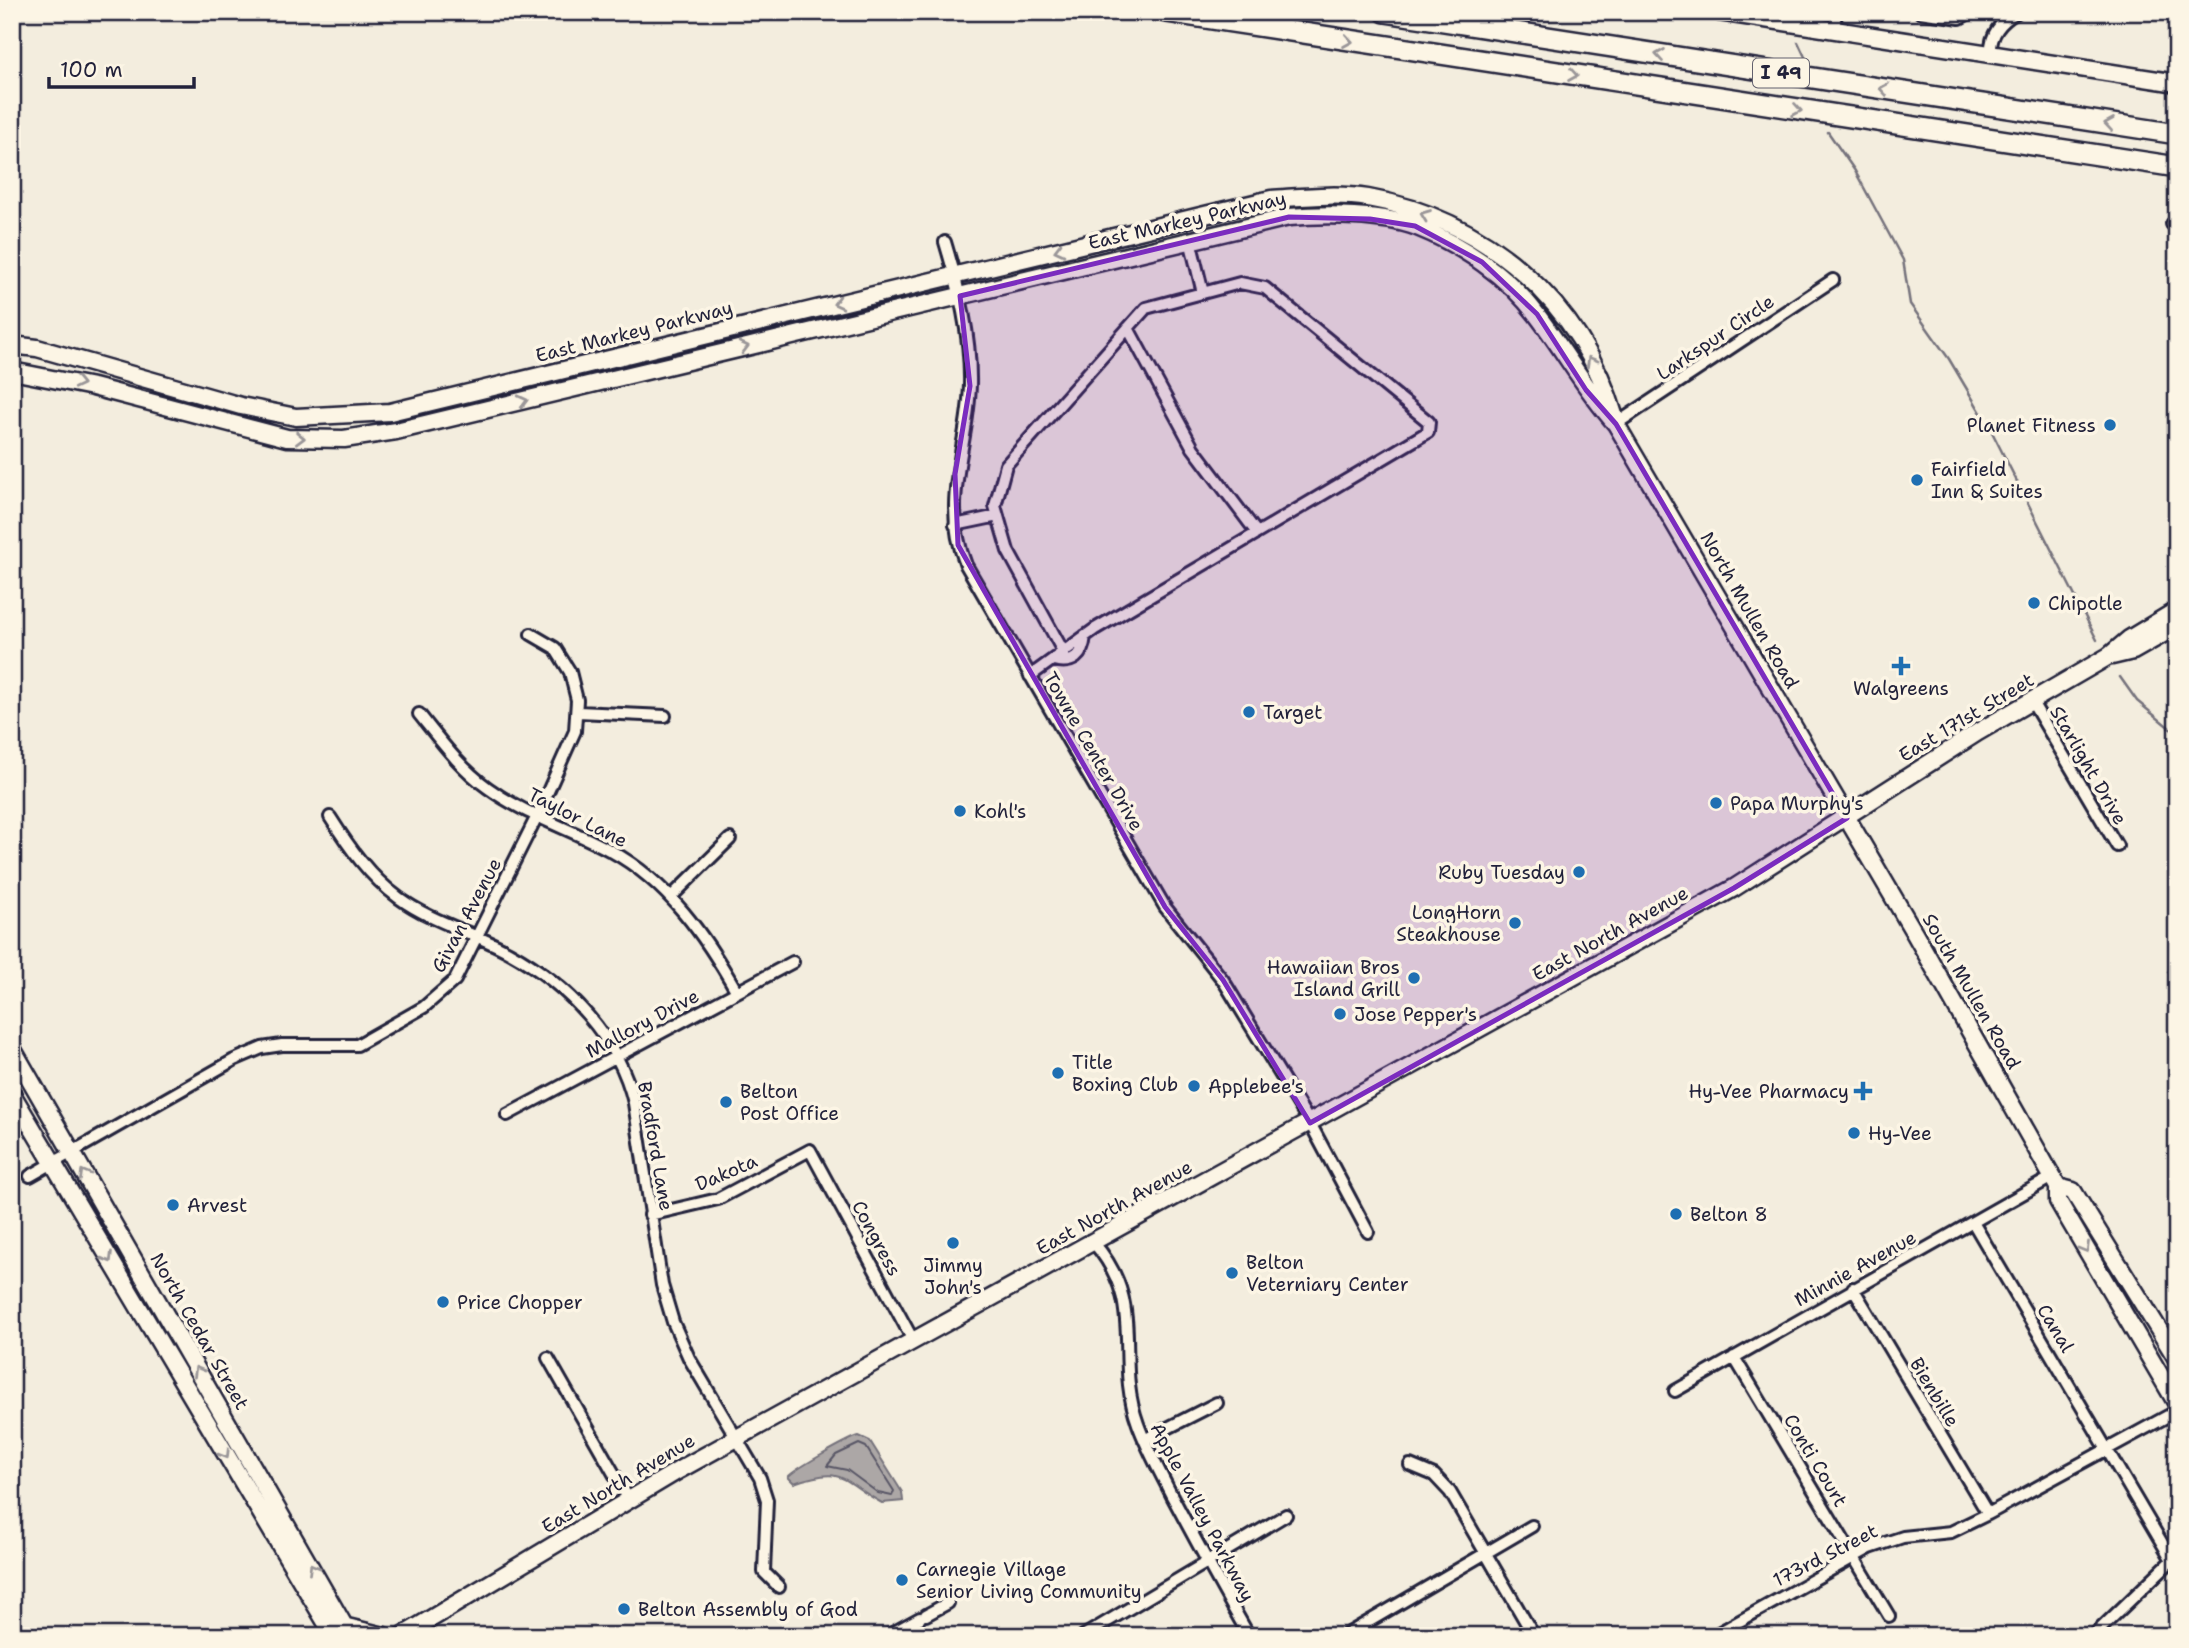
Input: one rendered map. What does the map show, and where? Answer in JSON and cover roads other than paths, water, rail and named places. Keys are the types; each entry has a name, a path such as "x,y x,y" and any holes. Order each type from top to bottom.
{"highway":[{"name":"I 49","path":"1166,12 2177,167"},
{"name":"I 49","path":"1385,12 2177,134"},
{"path":"1933,131 2177,177"}],"street":[{"path":"1719,12 2177,83"},
{"path":"1833,30 1836,12"},
{"path":"1920,12 1960,18 1971,12"},
{"path":"1991,55 1990,46 1999,26 2017,12"},
{"name":"East Markey Parkway","path":"12,345 37,348 241,406 296,417 390,412 1271,199 1366,198 1429,216 1509,258 1546,292 1572,329 1606,387 1616,424"},
{"name":"East Markey Parkway","path":"12,371 93,387 286,438 344,439 396,431 1289,217 1330,214 1415,226 1482,262 1537,314 1586,390 1616,424"},
{"path":"1190,240 1203,293"},
{"name":"Towne Center Drive","path":"945,242 967,323 970,386 956,474 955,525 966,565 1165,907 1223,980 1310,1123 1368,1232"},
{"name":"Larkspur Circle","path":"1616,424 1833,280"},
{"path":"1030,676 1064,653 1085,636 1428,432 1429,422 1265,288 1240,283 1146,307 1006,465 995,506 1008,551 1064,653"},
{"path":"1128,328 1193,448 1257,533"},
{"name":"North Mullen Road","path":"1616,424 1847,818"},
{"path":"955,525 998,516"},
{"name":"East 171st Street","path":"1847,818 1969,738 2109,656 2129,639 2177,610"},
{"path":"2151,641 2177,620"},
{"name":"East 171st Street","path":"2109,656 2133,650 2177,626"},
{"name":"Givan Avenue","path":"30,1176 233,1060 262,1048 282,1045 335,1047 369,1040 425,1007 455,980 537,816 568,748 578,712 575,686 564,661 555,648 531,634"},
{"path":"1053,660 1065,663 1081,654 1085,636"},
{"name":"Starlight Drive","path":"2032,702 2117,846"},
{"path":"578,712 665,716"},
{"name":"Taylor Lane","path":"419,714 473,776 537,816 612,852 671,897 713,950 737,992"},
{"name":"Bradford Lane","path":"331,817 355,855 382,885 414,908 517,957 559,986 584,1012 617,1055 629,1080 634,1103 662,1285 673,1322 690,1358 760,1478 767,1500 764,1572 779,1587"},
{"name":"East North Avenue","path":"402,1636 736,1439 1734,888 1847,818"},
{"name":"South Mullen Road","path":"1847,818 2055,1182 2058,1201 2177,1404"},
{"path":"671,897 730,839"},
{"name":"Mallory Drive","path":"507,1115 793,962"},
{"name":"North Cedar Street","path":"12,1048 339,1634"},
{"name":"North Cedar Street","path":"12,1094 339,1634"},
{"name":"Dakota","path":"650,1215 718,1199 810,1150"},
{"name":"Congress","path":"810,1150 914,1342"},
{"name":"South Mullen Road","path":"2055,1182 2073,1191 2177,1359"},
{"name":"Minnie Avenue","path":"1675,1391 1853,1288 2055,1182"},
{"name":"Canal","path":"1974,1224 2108,1450"},
{"name":"Apple Valley Parkway","path":"1094,1243 1113,1269 1125,1301 1128,1380 1144,1440 1207,1563 1249,1636"},
{"name":"Bienbille","path":"1853,1288 1988,1514"},
{"name":"Conti Court","path":"1734,1357 1889,1616"},
{"path":"548,1358 629,1500"},
{"path":"1144,1440 1217,1403"},
{"name":"173rd Street","path":"1713,1635 1853,1557 1903,1537 1951,1532 2177,1411"},
{"path":"2093,1636 2172,1560 2108,1450"},
{"path":"1410,1465 1428,1471 1445,1486 1534,1636"},
{"path":"1083,1636 1286,1515"},
{"path":"1344,1636 1532,1527"},
{"path":"887,1636 948,1603"},
{"path":"339,1634 384,1636"}],"water":[{"path":"859,1436 870,1441 902,1492 903,1501 882,1503 850,1482 834,1476 824,1475 794,1483 788,1477 821,1455"}],"waterway":[{"path":"1798,42 1805,57"},
{"path":"1828,132 1855,171 1903,260 1910,304 1949,359 1990,428 2097,640"},
{"path":"2120,677 2137,701 2177,734"},
{"path":"2168,972 2177,963"}],"place":[{"name":"Planet Fitness","path":"2110,425"},
{"name":"Fairfield Inn & Suites","path":"1917,480"},
{"name":"Chipotle","path":"2034,603"},
{"name":"Walgreens","path":"1901,666"},
{"name":"Target","path":"1249,712"},
{"name":"Papa Murphy's","path":"1716,803"},
{"name":"Kohl's","path":"960,811"},
{"name":"Ruby Tuesday","path":"1579,872"},
{"name":"LongHorn Steakhouse","path":"1515,923"},
{"name":"Hawaiian Bros Island Grill","path":"1414,978"},
{"name":"Jose Pepper's","path":"1340,1014"},
{"name":"Title Boxing Club","path":"1058,1073"},
{"name":"Applebee's","path":"1194,1086"},
{"name":"Hy-Vee Pharmacy","path":"1863,1091"},
{"name":"Belton Post Office","path":"726,1102"},
{"name":"Hy-Vee","path":"1854,1133"},
{"name":"Arvest","path":"173,1205"},
{"name":"Belton 8","path":"1676,1214"},
{"name":"Jimmy John's","path":"953,1243"},
{"name":"Belton Veterniary Center","path":"1232,1273"},
{"name":"Price Chopper","path":"443,1302"},
{"name":"Carnegie Village Senior Living Community","path":"902,1580"},
{"name":"Belton Assembly of God","path":"624,1609"}]}
